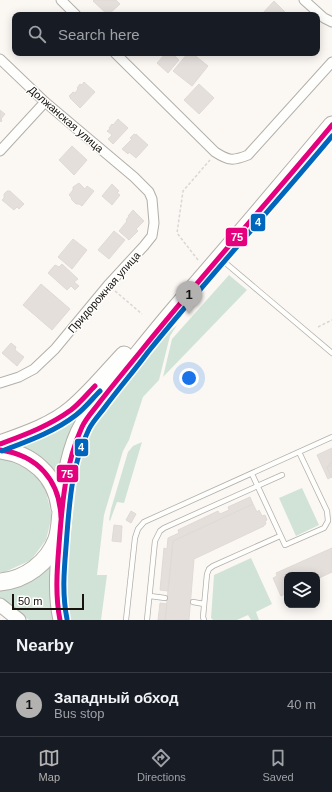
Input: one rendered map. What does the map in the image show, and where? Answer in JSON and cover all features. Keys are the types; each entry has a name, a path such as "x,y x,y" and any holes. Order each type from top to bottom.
{"highway":[{"path":"0,444 43,427 72,409 85,396 126,353 332,112"},
{"path":"0,582 16,579 36,568 52,550 57,539 72,455 77,438 83,426 108,391 159,328 332,125"},
{"path":"0,450 21,455 42,469 50,479 60,501 60,521"}],"street":[{"path":"61,0 73,12"},
{"path":"304,0 317,12"},
{"path":"320,14 332,22"},
{"path":"118,56 216,153 232,160 239,159 248,154 332,62"},
{"name":"Должанская улица","path":"0,59 45,102 134,177"},
{"path":"0,151 45,102"},
{"name":"Придорожная улица","path":"0,383 19,377 34,368 55,349 108,285 152,236 154,223 152,199 149,192 134,177"},
{"path":"60,521 56,602 60,620"},
{"path":"0,605 19,620"}],"lane":[{"path":"219,258 332,353"},
{"path":"126,620 135,538 138,529 144,522 332,437"},
{"path":"252,474 285,546 324,528 328,521 327,511 299,452"},
{"path":"147,620 155,542 160,531 282,475"},
{"path":"204,620 204,604 207,574 209,569 280,536"},
{"path":"150,596 165,598"},
{"path":"193,602 204,604"}],"path":[{"path":"198,260 177,233 183,190 216,153"},
{"path":"108,285 142,314"},
{"path":"318,328 332,320"}],"green space":[{"path":"229,275 247,290 163,377 172,339"},
{"path":"177,325 170,336 159,380 143,397 129,440 123,451 104,515 97,575 107,575 101,620 66,620 65,583 81,452 91,426 108,401 169,332"},
{"path":"81,414 63,484 12,446 74,417"},
{"path":"142,442 124,503 117,502 110,521 111,509 128,452 133,446"},
{"path":"0,459 6,459 31,471 45,488 52,516 46,540 31,560 5,572 0,572"},
{"path":"302,488 319,525 296,536 279,498"},
{"path":"251,558 272,604 256,612 259,620 251,620 248,615 237,620 213,620 211,618 214,575"},
{"path":"51,560 51,598 53,620 29,620 0,599 0,587"}],"building":[{"path":"116,0 120,4 111,12 105,12 93,1"},
{"path":"274,1 285,12 264,12"},
{"path":"163,56 175,56 179,60 168,73 157,63"},
{"path":"186,56 196,56 208,66 192,86 173,71"},
{"path":"84,82 95,92 80,108 69,96 73,92 75,93 80,84 82,85"},
{"path":"199,84 214,98 199,114 184,100"},
{"path":"0,110 5,114 1,119 1,122 0,121"},
{"path":"118,119 128,128 113,144 108,139 112,135 107,131"},
{"path":"136,134 148,145 136,158 129,152 128,154 122,149 132,139 130,138"},
{"path":"72,146 87,160 74,175 59,160"},
{"path":"79,183 85,189 87,186 94,191 82,206 76,204 69,195 73,190 73,187"},
{"path":"112,184 119,191 117,193 120,195 112,205 102,196"},
{"path":"7,191 10,191 24,204 19,209 17,207 14,210 2,200"},
{"path":"133,210 144,221 136,229 138,231 129,240 119,231"},
{"path":"114,231 125,240 109,259 98,250"},
{"path":"73,239 87,250 72,269 58,257"},
{"path":"62,264 78,279 74,282 79,286 75,290 71,286 67,290 48,273 55,265 59,267"},
{"path":"41,284 70,309 52,330 23,305"},
{"path":"11,343 16,347 15,350 24,357 17,366 2,353"},
{"path":"332,448 332,462 329,464 330,466 327,467 331,477 328,479 317,455"},
{"path":"332,462 332,478 327,467 330,466 329,464"},
{"path":"250,497 253,504 173,541 168,591 160,590 164,548 167,549 168,538 179,533 178,530 218,511 220,514 229,510 228,507"},
{"path":"253,504 257,512 259,510 262,516 265,515 267,520 265,521 266,524 194,559 189,620 165,620 173,541"},
{"path":"131,511 136,514 131,523 126,520"},
{"path":"114,525 122,526 121,542 112,541"},
{"path":"332,548 332,572 320,578 320,572 284,572 284,594 281,596 273,578 277,576 276,573"},
{"path":"160,603 167,604 165,620 158,620"}],"transit line":[{"name":"75","path":"60,620 57,601 57,582 61,515 68,470 76,441 84,424 164,322 332,125"},
{"name":"4","path":"67,619 64,601 64,583 70,502 78,457 89,429 170,325 332,136"},
{"name":"75","path":"0,444 36,430 63,416 95,386"},
{"name":"4","path":"2,451 40,436 68,421 100,391"},
{"name":"75","path":"0,450 25,457 44,472 51,481 56,492 60,504 61,518"}],"place":[{"name":"Западный обход","path":"189,314"}]}
